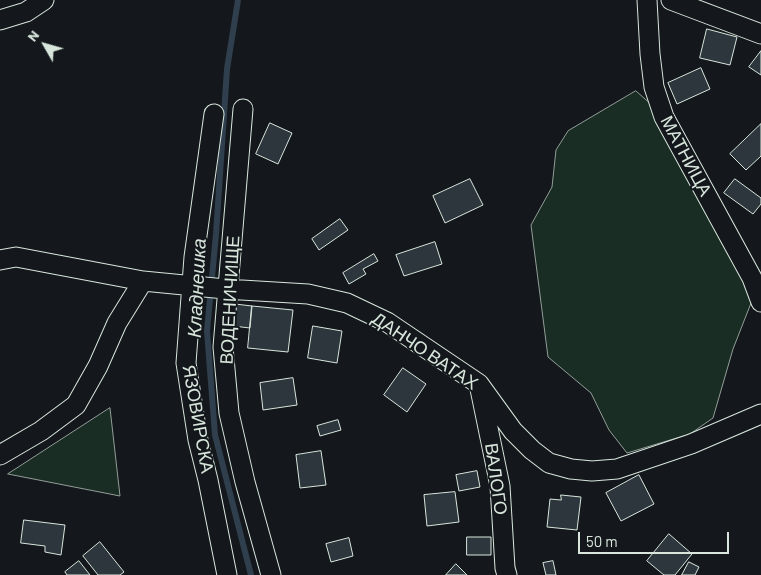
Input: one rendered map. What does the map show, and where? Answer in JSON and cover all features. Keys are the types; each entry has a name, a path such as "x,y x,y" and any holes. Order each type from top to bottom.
{"street":[{"path":"0,20 26,12 44,0"},
{"name":"МАТНИЦА","path":"647,0 654,87 664,117 752,278 761,302"},
{"path":"671,0 761,34"},
{"name":"ВОДЕНИЧИЩЕ","path":"243,110 227,289 224,346 229,413 245,482 271,575"},
{"name":"ЯЗОВИРСКА","path":"214,114 194,257 195,286 186,363 198,440 227,575"},
{"name":"ДАНЧО ВАТАХ","path":"0,260 16,257 143,281 308,294 347,303 387,322 479,384 513,431 532,450 549,463 571,469 592,471 617,469 691,444 761,414"},
{"path":"0,455 41,431 76,406 98,366 117,323 143,281"},
{"name":"ВАЛОГО","path":"479,384 500,486 507,575"}],"green space":[{"path":"636,91 653,106 753,298 733,349 713,418 690,434 627,453 609,430 591,393 548,357 531,225 552,187 556,150 568,131"},
{"path":"110,408 120,496 8,474"}],"building":[{"path":"707,29 737,37 730,65 700,58"},
{"path":"761,51 761,75 749,67"},
{"path":"701,68 710,89 677,104 668,83"},
{"path":"270,123 292,133 278,164 256,154"},
{"path":"761,124 761,156 746,170 730,154"},
{"path":"470,179 483,205 445,223 433,196"},
{"path":"735,179 761,198 761,204 753,214 724,193"},
{"path":"340,219 348,230 319,250 312,239"},
{"path":"435,242 442,264 404,276 396,255"},
{"path":"374,254 378,261 363,269 366,274 349,284 343,273"},
{"path":"235,304 252,306 250,328 233,326"},
{"path":"252,306 293,310 288,352 248,348"},
{"path":"313,326 342,331 337,363 308,358"},
{"path":"403,368 426,384 407,412 384,395"},
{"path":"293,378 297,405 263,410 260,383"},
{"path":"338,420 341,430 320,436 317,426"},
{"path":"321,451 326,485 300,488 296,455"},
{"path":"477,471 480,487 459,491 456,475"},
{"path":"639,475 654,504 621,521 606,493"},
{"path":"455,492 459,522 427,526 424,495"},
{"path":"561,495 581,497 577,530 547,527 550,499 561,500"},
{"path":"24,520 65,525 61,555 45,552 45,546 21,543"},
{"path":"669,534 692,554 675,575 664,575 647,561"},
{"path":"467,537 491,537 491,555 467,555"},
{"path":"349,538 353,556 331,562 326,544"},
{"path":"100,542 124,572 120,575 98,575 83,556"},
{"path":"79,561 90,575 67,575 65,572"},
{"path":"553,561 556,575 546,575 543,563"},
{"path":"689,562 699,567 695,575 682,575"},
{"path":"456,564 467,575 446,575"}],"waterway":[{"name":"Кладнешка","path":"238,0 227,69 216,234 207,331 215,435 251,575"}]}
